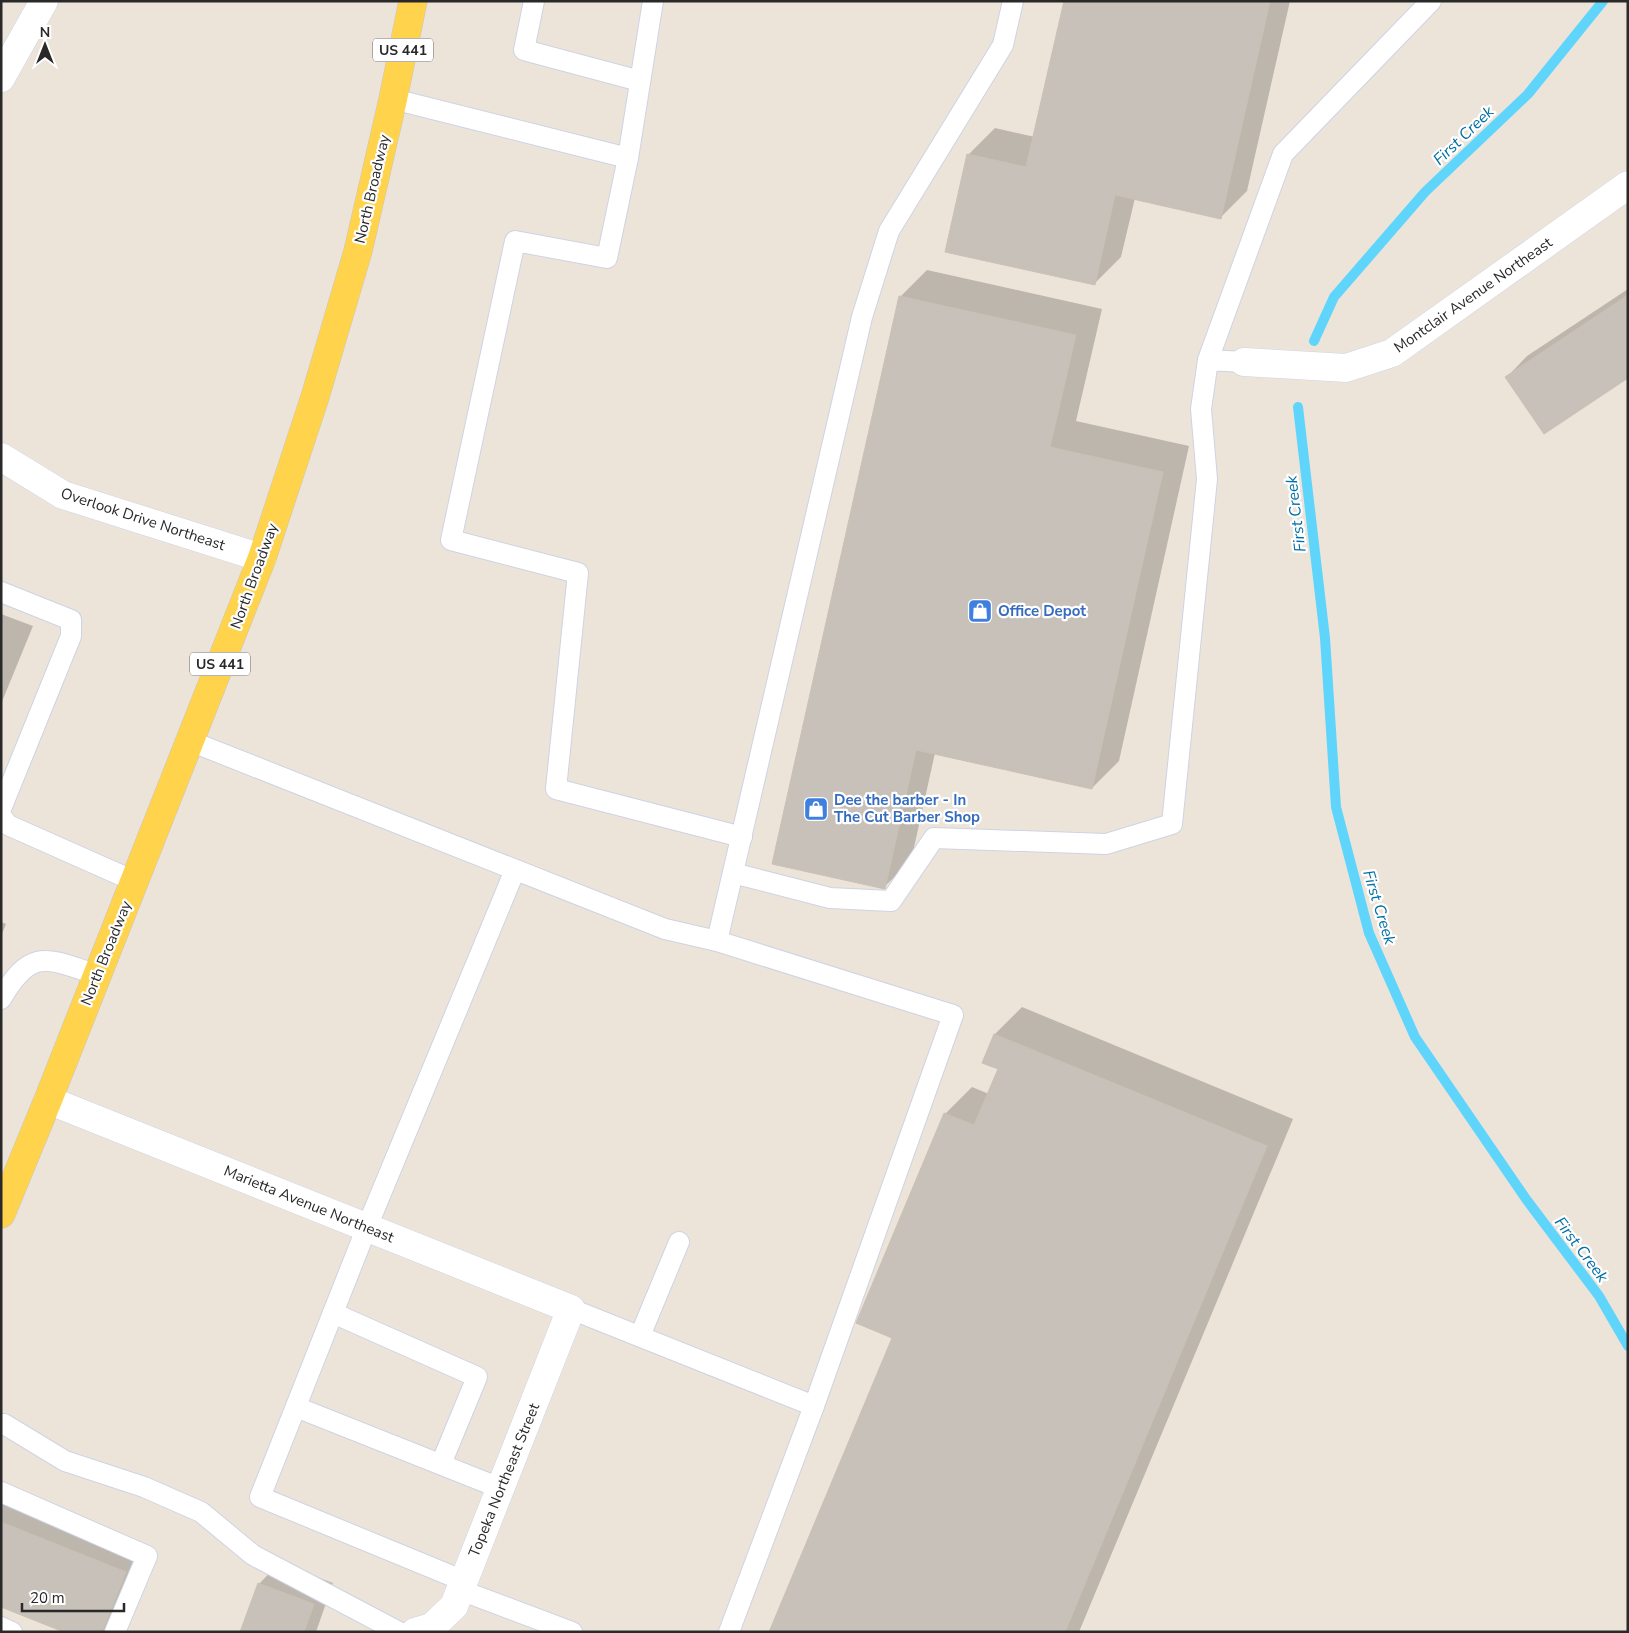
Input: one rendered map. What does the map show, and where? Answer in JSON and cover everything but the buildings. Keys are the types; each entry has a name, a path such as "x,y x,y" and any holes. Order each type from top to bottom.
{"main road":[{"name":"North Broadway","path":"3,1202 48,1100 262,558 315,397 358,251 393,99 412,1"}],"street":[{"path":"1,78 44,1"},
{"name":"Montclair Avenue Northeast","path":"1244,362 1346,368 1392,353 1628,185"},
{"name":"Overlook Drive Northeast","path":"1,457 63,495 262,558"},
{"name":"Marietta Avenue Northeast","path":"48,1100 571,1309"},
{"name":"Topeka Northeast Street","path":"415,1632 432,1627 454,1606 571,1309"}],"lane":[{"path":"534,1 524,50 640,81"},
{"path":"653,1 628,158 607,258 515,241 451,540 578,572 556,789 742,837"},
{"path":"717,942 862,317 889,231 1003,45 1013,1"},
{"path":"733,873 830,898 891,901 934,838 1106,844 1172,824 1207,479 1201,409 1208,360 1283,154 1431,1"},
{"path":"393,99 628,158"},
{"path":"1208,360 1244,362"},
{"path":"1,592 71,620 71,636 1,809"},
{"path":"190,741 665,929 717,942 953,1015 814,1406 729,1632"},
{"path":"1,816 8,825 134,882"},
{"path":"515,870 367,1227 260,1497 572,1632"},
{"path":"1,999 21,972 34,962 51,960 98,975"},
{"path":"640,1336 679,1242"},
{"path":"571,1309 814,1406"},
{"path":"333,1313 478,1377 441,1464"},
{"path":"296,1407 500,1488"},
{"path":"2,1425 65,1461 144,1487 201,1512 253,1555 399,1632"},
{"path":"1,1492 147,1556 115,1632"},
{"path":"1,1627 12,1632"}],"waterway":[{"name":"First Creek","path":"1314,341 1334,297 1425,192 1528,94 1603,1"},
{"name":"First Creek","path":"1298,407 1325,638 1336,807 1369,933 1415,1037 1526,1199 1599,1296 1628,1346"}],"place":[{"name":"Office Depot","path":"980,611"},
{"name":"Dee the barber - In The Cut Barber Shop","path":"816,809"}]}
